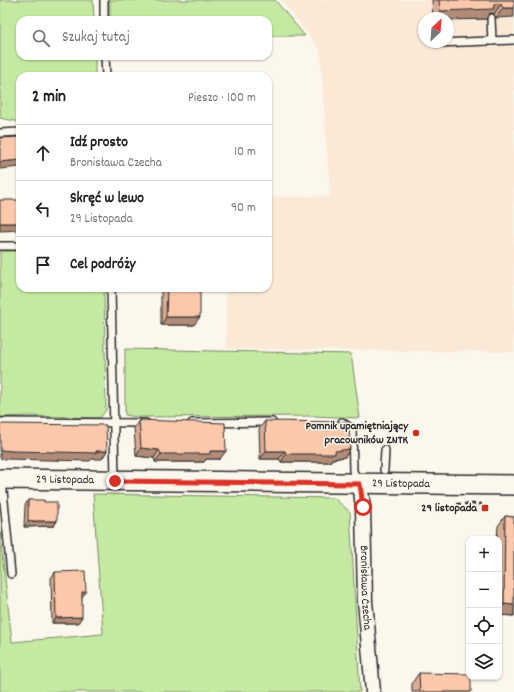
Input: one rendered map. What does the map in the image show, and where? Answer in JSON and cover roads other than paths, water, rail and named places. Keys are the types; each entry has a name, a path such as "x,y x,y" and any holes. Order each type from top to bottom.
{"street":[{"name":"29 Listopada","path":"1,479 514,485"},
{"name":"Bronisława Czecha","path":"360,484 363,507 365,601 373,692"}],"lane":[{"path":"104,0 104,16"},
{"path":"491,18 492,41"},
{"path":"454,42 514,40"},
{"path":"105,60 106,72"},
{"path":"0,133 16,132"},
{"path":"0,246 16,246"},
{"path":"111,292 115,481"},
{"path":"0,422 153,423"},
{"path":"184,423 279,422"},
{"path":"334,422 342,422 352,429 353,471 360,484"},
{"path":"384,450 384,470"},
{"path":"1,479 11,574"}],"place":[{"name":"Pomnik upamiętniający pracowników ZNTK","path":"416,433"},
{"name":"29 listopada","path":"485,508"}]}
